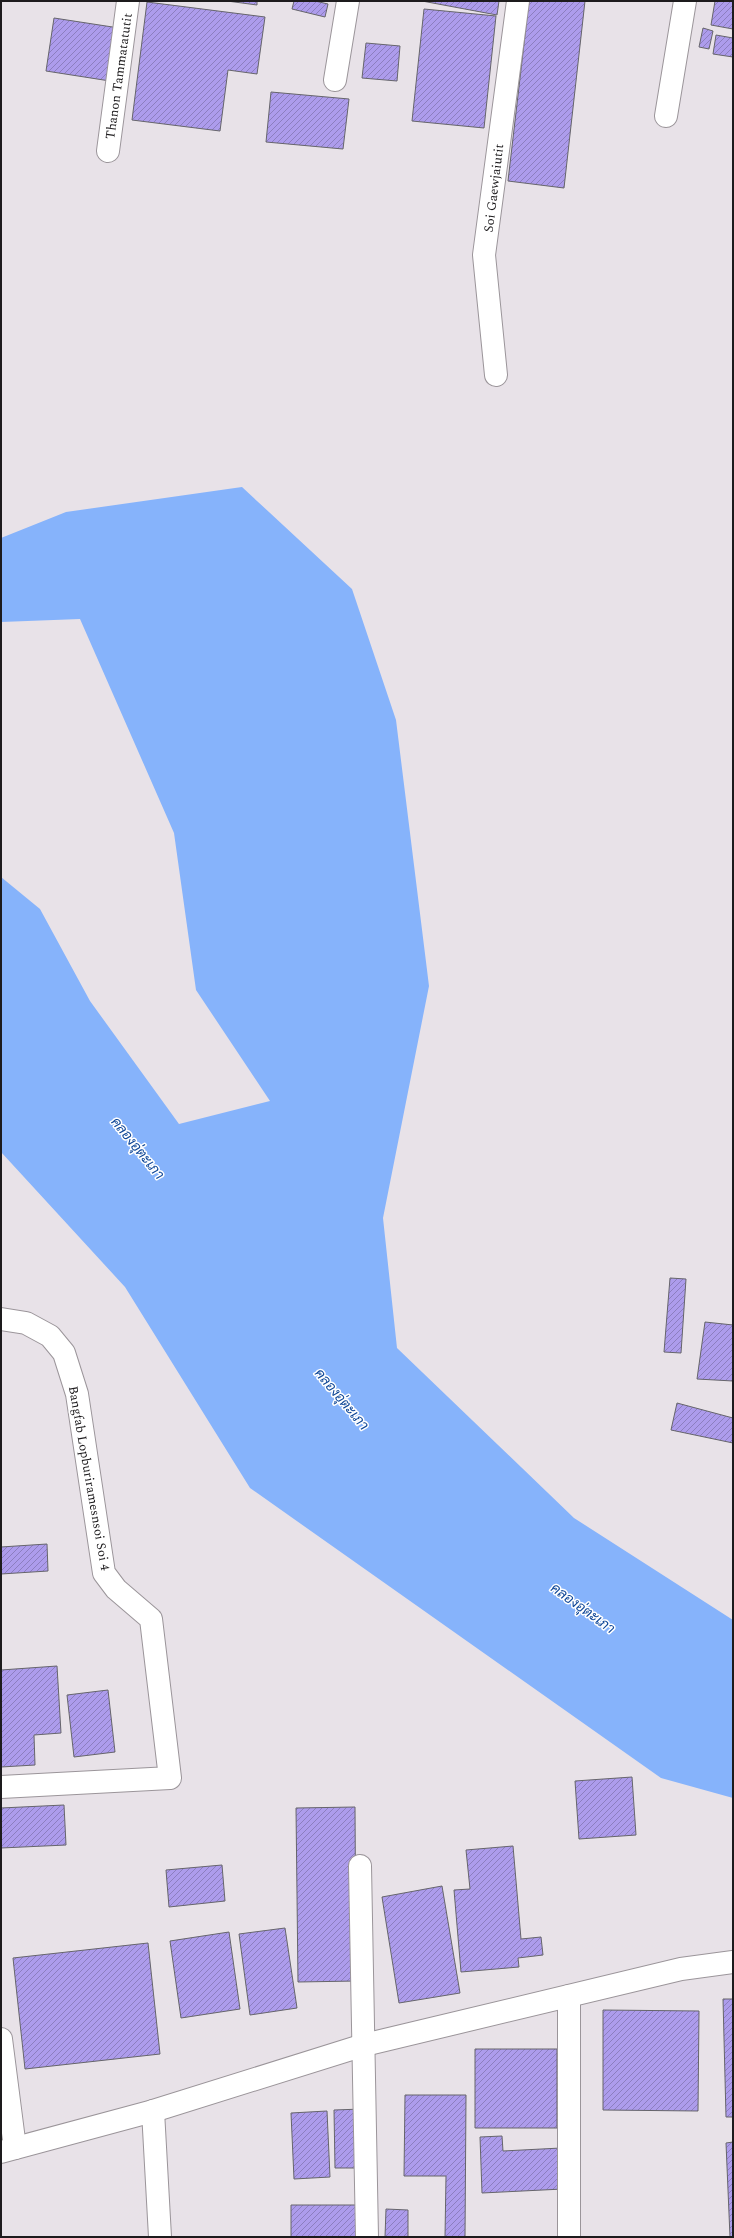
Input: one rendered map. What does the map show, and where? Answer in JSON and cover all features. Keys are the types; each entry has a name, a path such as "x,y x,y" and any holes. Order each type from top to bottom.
{"street":[{"name":"Thanon Tammatatutit","path":"108,151 128,1"},
{"path":"335,80 348,1"},
{"name":"Soi Gaewjaiutit","path":"496,375 484,255 518,1"},
{"path":"666,116 685,1"},
{"name":"Bangfab Lopburiramesnsoi Soi 4","path":"1,1319 26,1323 50,1336 64,1353 77,1394 104,1573 116,1589 151,1619 170,1778 1,1787"},
{"path":"360,1866 367,2237"},
{"path":"1,2039 8,2150 153,2111 364,2045 680,1969 733,1962"},
{"path":"568,2237 569,1996"},
{"path":"153,2111 160,2237"}],"water":[{"name":"คลองอุ่ตะเภา","path":"242,487 352,589 396,720 429,986 383,1218 397,1348 574,1518 733,1620 733,1798 661,1778 250,1488 125,1287 1,1152 1,877 40,909 90,1001 179,1124 270,1101 196,990 174,833 80,619 1,622 1,538 66,512"}],"building":[{"path":"227,1 257,1 257,5"},
{"path":"294,1 315,1 328,4 325,17 292,9"},
{"path":"422,1 499,1 497,15"},
{"path":"529,1 585,1 564,188 508,181"},
{"path":"715,1 733,1 733,29 711,25"},
{"path":"147,2 265,17 257,74 228,70 220,131 132,120"},
{"path":"424,9 496,16 484,128 412,121"},
{"path":"54,18 119,28 110,81 46,71"},
{"path":"703,28 713,31 709,49 699,47"},
{"path":"716,35 733,38 733,57 713,54"},
{"path":"366,43 400,46 397,81 362,78"},
{"path":"271,92 349,99 343,149 266,142"},
{"path":"670,1278 686,1279 681,1353 664,1352"},
{"path":"705,1322 733,1325 733,1381 697,1379"},
{"path":"677,1403 733,1418 733,1443 671,1430"},
{"path":"47,1544 48,1571 1,1574 1,1547"},
{"path":"57,1666 61,1733 34,1735 35,1765 1,1767 1,1670"},
{"path":"108,1690 115,1752 74,1757 67,1695"},
{"path":"632,1777 636,1835 579,1839 575,1781"},
{"path":"64,1805 66,1845 1,1848 1,1808"},
{"path":"355,1807 356,1981 298,1982 296,1808"},
{"path":"513,1846 521,1939 541,1937 543,1955 518,1958 519,1967 461,1972 454,1890 470,1889 466,1850"},
{"path":"222,1865 225,1901 169,1907 166,1870"},
{"path":"442,1886 460,1993 399,2003 382,1897"},
{"path":"285,1928 297,2008 250,2015 239,1934"},
{"path":"229,1932 240,2009 181,2018 170,1941"},
{"path":"148,1943 160,2054 25,2069 13,1958"},
{"path":"723,1999 733,1999 733,2117 726,2117"},
{"path":"603,2010 699,2011 698,2111 603,2110"},
{"path":"475,2049 557,2049 557,2128 475,2128"},
{"path":"405,2095 466,2095 465,2237 445,2237 446,2176 404,2176"},
{"path":"362,2109 362,2168 335,2168 334,2110"},
{"path":"327,2111 330,2177 294,2179 291,2113"},
{"path":"502,2136 503,2151 561,2148 563,2189 482,2193 480,2137"},
{"path":"733,2142 733,2237 730,2237 726,2143"},
{"path":"291,2205 363,2205 363,2237 291,2237"},
{"path":"386,2209 408,2210 408,2237 385,2237"}]}
